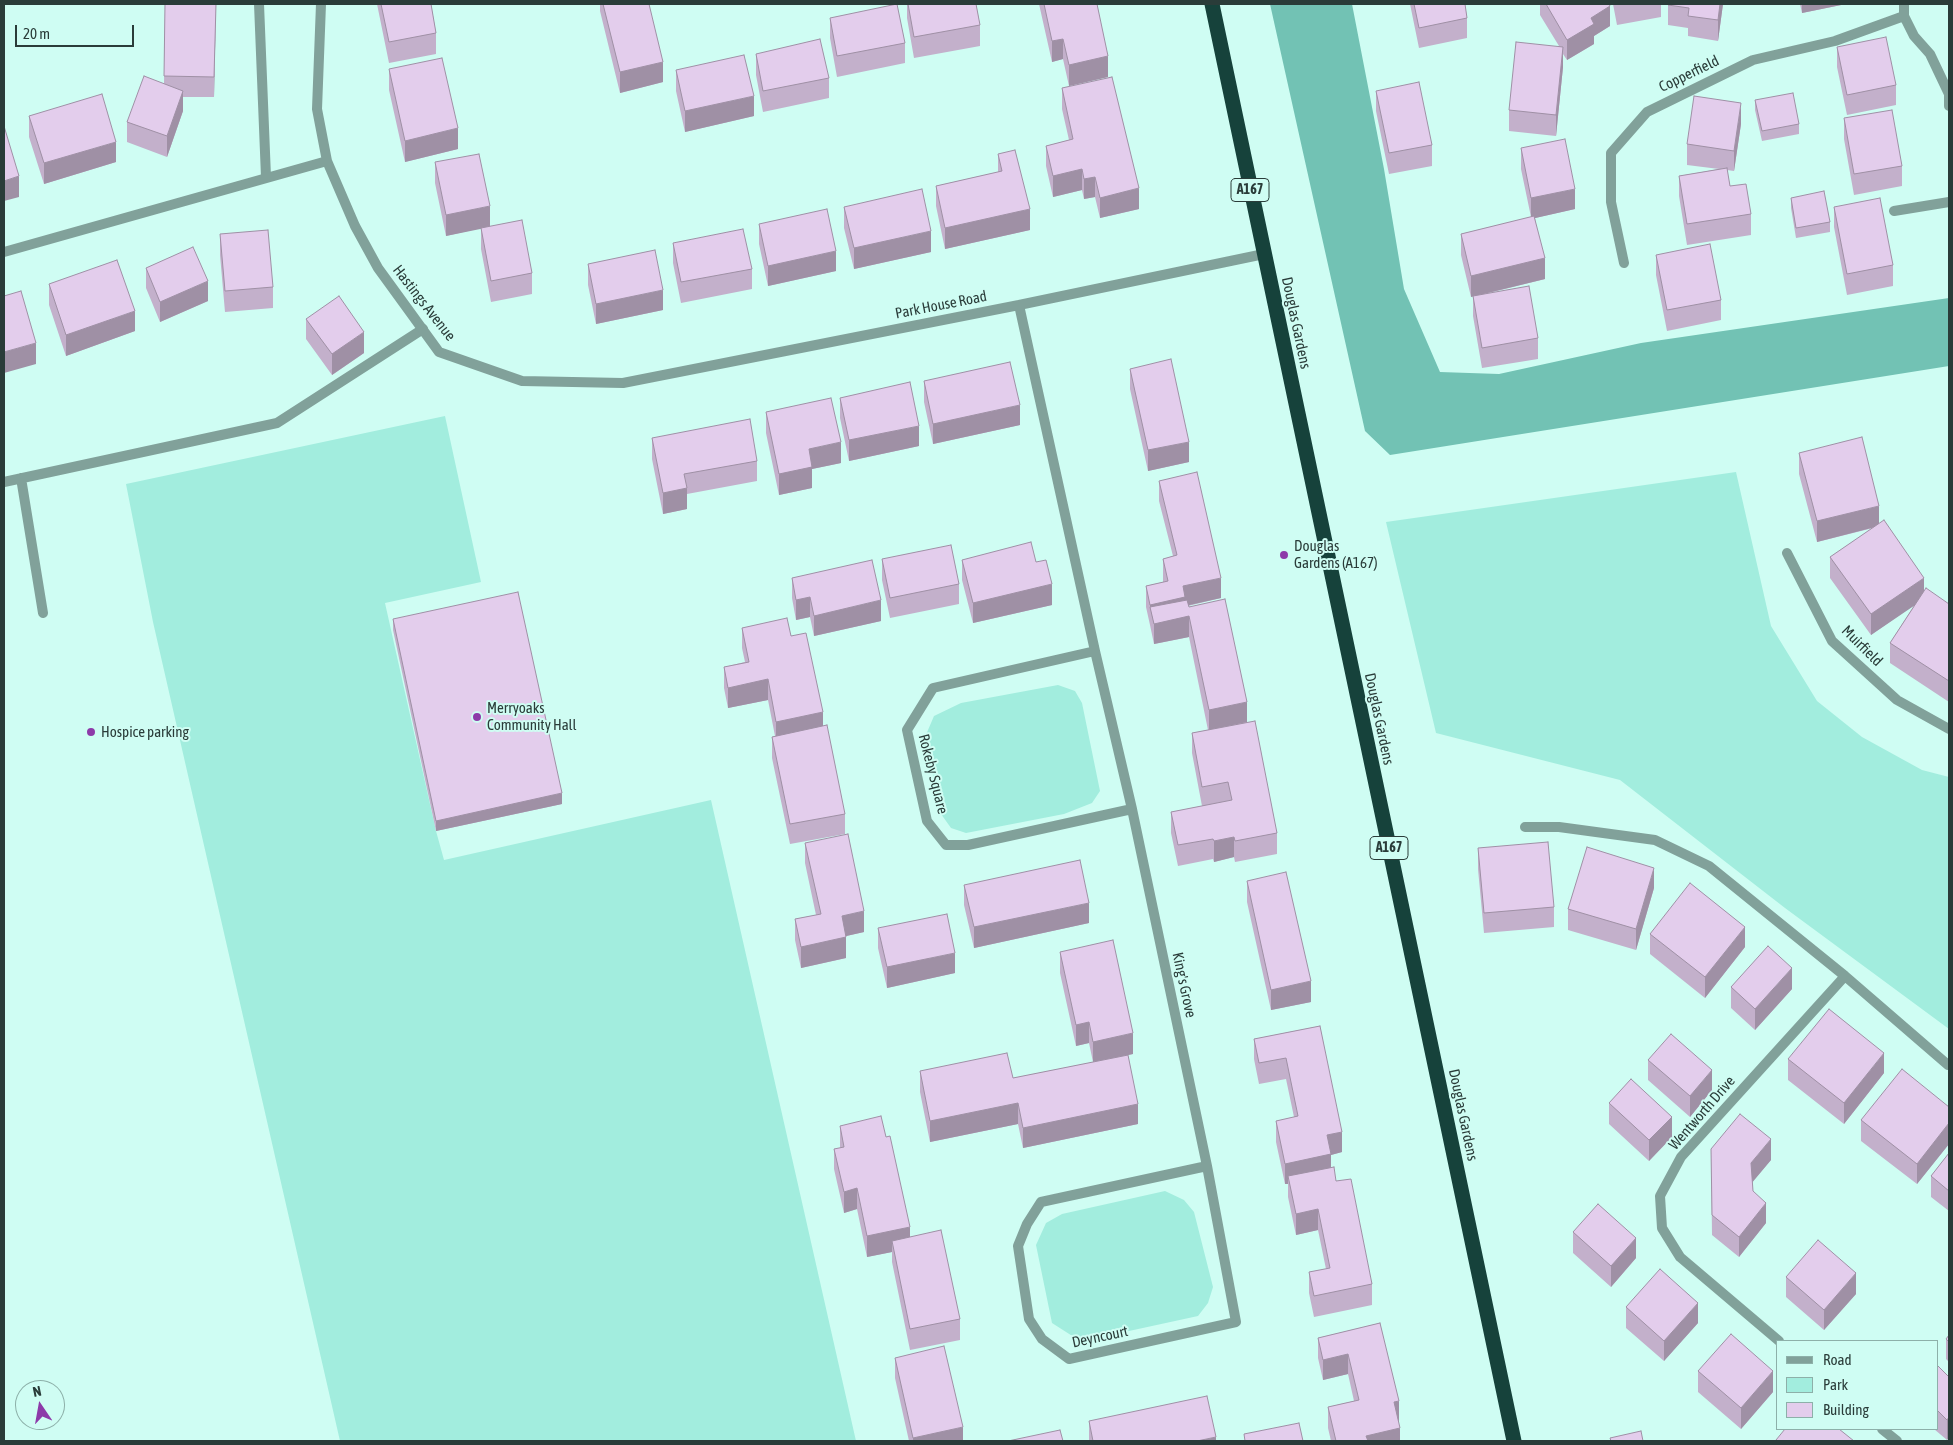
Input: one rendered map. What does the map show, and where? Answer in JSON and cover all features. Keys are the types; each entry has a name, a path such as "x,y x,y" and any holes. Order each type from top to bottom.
{"highway":[{"name":"Douglas Gardens","path":"1212,4 1514,1441"}],"street":[{"path":"259,4 266,177"},
{"name":"Hastings Avenue","path":"320,4 317,109 327,161 355,226 378,268 439,352 522,381 623,383"},
{"path":"1904,4 1904,16 1914,36 1930,54 1949,94 1949,106"},
{"name":"Copperfield","path":"1624,263 1611,202 1610,153 1647,112 1753,60 1835,41 1904,16"},
{"path":"4,252 327,161"},
{"path":"1894,211 1949,202"},
{"name":"Park House Road","path":"623,383 1019,305 1264,254"},
{"name":"King's Grove","path":"1019,305 1095,651 1132,809 1207,1166"},
{"path":"4,482 277,423 423,329"},
{"path":"21,478 43,613"},
{"name":"Muirfield","path":"1787,553 1832,641 1897,700 1949,729"},
{"name":"Rokeby Square","path":"1095,651 933,688 907,730 927,821 946,845 968,845 1132,809"},
{"path":"1525,826 1568,828 1655,840 1709,866 1845,976 1948,1065"},
{"name":"Wentworth Drive","path":"1778,1340 1680,1257 1662,1228 1660,1196 1681,1157 1845,976"},
{"name":"Deyncourt","path":"1207,1166 1236,1322 1069,1359 1042,1339 1029,1319 1018,1246 1027,1224 1041,1202 1207,1166"},
{"path":"1883,1430 1897,1441"}],"green space":[{"path":"1270,4 1352,4 1384,169 1404,289 1440,372 1499,374 1641,343 1949,298 1949,366 1390,455 1365,431"},
{"path":"445,416 481,582 385,603 444,860 711,800 856,1441 340,1441 153,622 126,484"},
{"path":"1736,472 1771,626 1817,701 1862,737 1922,770 1949,777 1949,1029 1785,908 1620,780 1436,733 1386,522"},
{"path":"1058,685 1075,691 1082,703 1100,791 1092,803 1064,814 966,833 951,828 941,814 925,737 934,716 961,703"},
{"path":"1165,1191 1184,1200 1194,1212 1213,1287 1208,1303 1198,1316 1106,1336 1077,1339 1052,1323 1036,1245 1046,1223 1062,1214"}],"building":[{"path":"165,4 216,4 214,77 164,76"},
{"path":"381,4 431,4 436,33 389,42"},
{"path":"603,4 649,4 663,62 620,72"},
{"path":"897,4 905,43 837,56 830,18"},
{"path":"908,4 976,4 980,25 914,37"},
{"path":"1044,4 1097,4 1108,56 1069,65 1063,39 1052,41"},
{"path":"1414,4 1465,4 1467,18 1419,28"},
{"path":"1546,4 1609,4 1610,6 1591,18 1594,24 1567,40"},
{"path":"1668,4 1720,4 1718,20 1688,16 1689,8"},
{"path":"1886,37 1896,85 1847,95 1837,47"},
{"path":"820,39 829,78 763,91 756,54"},
{"path":"1516,42 1563,47 1556,115 1509,110"},
{"path":"744,55 754,96 685,111 676,70"},
{"path":"442,58 458,128 405,141 389,69"},
{"path":"144,76 183,91 167,136 127,122"},
{"path":"1112,77 1139,188 1100,198 1095,177 1084,179 1082,169 1053,176 1046,146 1073,139 1062,88"},
{"path":"1419,82 1432,145 1389,153 1376,91"},
{"path":"1793,93 1799,124 1762,131 1755,100"},
{"path":"102,94 116,142 44,163 29,116"},
{"path":"1694,96 1741,103 1734,151 1687,144"},
{"path":"1892,110 1902,166 1854,174 1844,118"},
{"path":"4,126 19,176 4,181"},
{"path":"1565,139 1575,189 1531,198 1521,148"},
{"path":"1015,150 1030,209 945,228 936,186 1002,171 998,154"},
{"path":"479,154 490,206 446,215 435,162"},
{"path":"1727,168 1730,186 1746,184 1751,214 1687,224 1679,176"},
{"path":"922,189 931,231 854,248 844,207"},
{"path":"1824,191 1830,222 1796,228 1791,198"},
{"path":"1880,198 1893,265 1847,274 1834,207"},
{"path":"827,209 836,251 768,266 759,224"},
{"path":"1534,216 1545,258 1471,276 1461,234"},
{"path":"522,220 532,273 491,281 481,228"},
{"path":"743,229 752,269 681,282 673,243"},
{"path":"268,230 273,287 225,291 220,234"},
{"path":"1710,244 1721,300 1667,310 1656,255"},
{"path":"193,247 208,281 160,302 146,268"},
{"path":"655,250 663,290 596,304 588,264"},
{"path":"117,260 135,311 66,335 49,284"},
{"path":"1529,286 1538,338 1482,348 1473,296"},
{"path":"21,291 36,343 4,352 4,296"},
{"path":"339,296 364,332 332,354 306,319"},
{"path":"1171,359 1189,442 1148,450 1130,369"},
{"path":"1010,362 1020,405 933,424 924,381"},
{"path":"910,382 919,426 849,440 840,398"},
{"path":"831,398 841,442 809,449 812,467 779,474 766,412"},
{"path":"750,419 757,461 684,474 687,488 663,493 652,438"},
{"path":"1862,437 1879,506 1817,521 1799,453"},
{"path":"1197,472 1221,578 1183,586 1185,597 1150,605 1146,586 1168,581 1163,559 1177,555 1159,481"},
{"path":"1884,520 1924,578 1871,614 1830,557"},
{"path":"1031,542 1036,562 1046,560 1052,584 973,603 962,560"},
{"path":"951,545 959,584 890,598 882,559"},
{"path":"872,560 881,600 814,616 810,597 796,600 792,578"},
{"path":"1926,588 1949,604 1949,681 1890,643"},
{"name":"Merryoaks Community Hall","path":"518,592 562,793 436,821 393,619"},
{"path":"1225,599 1247,702 1209,710 1189,616 1154,624 1150,607 1187,600 1189,607"},
{"path":"787,618 791,636 806,633 823,712 776,722 768,679 728,688 724,667 749,662 742,628"},
{"path":"1255,721 1277,833 1235,841 1234,837 1178,845 1171,812 1232,800 1228,782 1202,787 1192,733"},
{"path":"827,725 845,814 790,824 772,737"},
{"path":"848,834 864,911 842,916 846,937 801,947 795,919 821,914 805,843"},
{"path":"1548,842 1554,907 1484,913 1478,848"},
{"path":"1587,847 1654,868 1636,929 1568,909"},
{"path":"1080,860 1089,903 974,927 964,885"},
{"path":"1286,872 1311,981 1271,990 1247,881"},
{"path":"1690,883 1745,927 1705,977 1650,934"},
{"path":"947,914 955,953 887,967 878,928"},
{"path":"1113,940 1133,1033 1093,1042 1089,1022 1076,1025 1060,952"},
{"path":"1768,946 1792,968 1755,1009 1731,987"},
{"path":"1829,1009 1884,1053 1844,1103 1788,1059"},
{"path":"1320,1026 1342,1132 1327,1135 1331,1154 1285,1164 1276,1121 1298,1116 1286,1058 1259,1063 1254,1039"},
{"path":"1671,1034 1712,1070 1690,1096 1648,1060"},
{"path":"1007,1053 1013,1078 1128,1055 1138,1104 1023,1128 1018,1103 930,1121 920,1071"},
{"path":"1902,1069 1949,1107 1949,1123 1917,1164 1861,1120"},
{"path":"1631,1079 1672,1117 1649,1140 1609,1103"},
{"path":"1740,1114 1771,1139 1751,1163 1753,1191 1766,1203 1739,1237 1712,1215 1711,1149"},
{"path":"881,1116 886,1137 890,1136 910,1227 867,1236 857,1188 844,1192 834,1149 844,1147 840,1126"},
{"path":"1949,1153 1949,1191 1931,1176"},
{"path":"1334,1167 1336,1181 1351,1179 1372,1284 1314,1296 1309,1272 1330,1268 1318,1209 1296,1214 1288,1176"},
{"path":"1598,1204 1636,1238 1611,1266 1573,1232"},
{"path":"941,1230 960,1319 910,1329 892,1241"},
{"path":"1818,1240 1856,1273 1824,1310 1786,1277"},
{"path":"1660,1269 1698,1303 1664,1341 1626,1307"},
{"path":"1380,1323 1399,1401 1394,1402 1400,1428 1366,1436 1368,1441 1336,1441 1328,1407 1359,1400 1348,1354 1323,1360 1318,1338"},
{"path":"1731,1334 1773,1371 1741,1408 1698,1371"},
{"path":"944,1346 963,1427 913,1438 895,1358"},
{"path":"1938,1366 1949,1377 1949,1417 1947,1420 1938,1411"},
{"path":"1207,1396 1216,1437 1197,1441 1093,1441 1089,1421"},
{"path":"1299,1423 1303,1441 1245,1441 1244,1434"},
{"path":"1060,1430 1063,1441 1008,1441"},
{"path":"1784,1430 1840,1430 1854,1441 1778,1441 1776,1440"},
{"path":"1641,1431 1643,1441 1611,1441 1610,1438"}],"place":[{"name":"Douglas Gardens (A167)","path":"1284,555"},
{"name":"Merryoaks Community Hall","path":"477,717"},
{"name":"Hospice parking","path":"91,732"}]}
